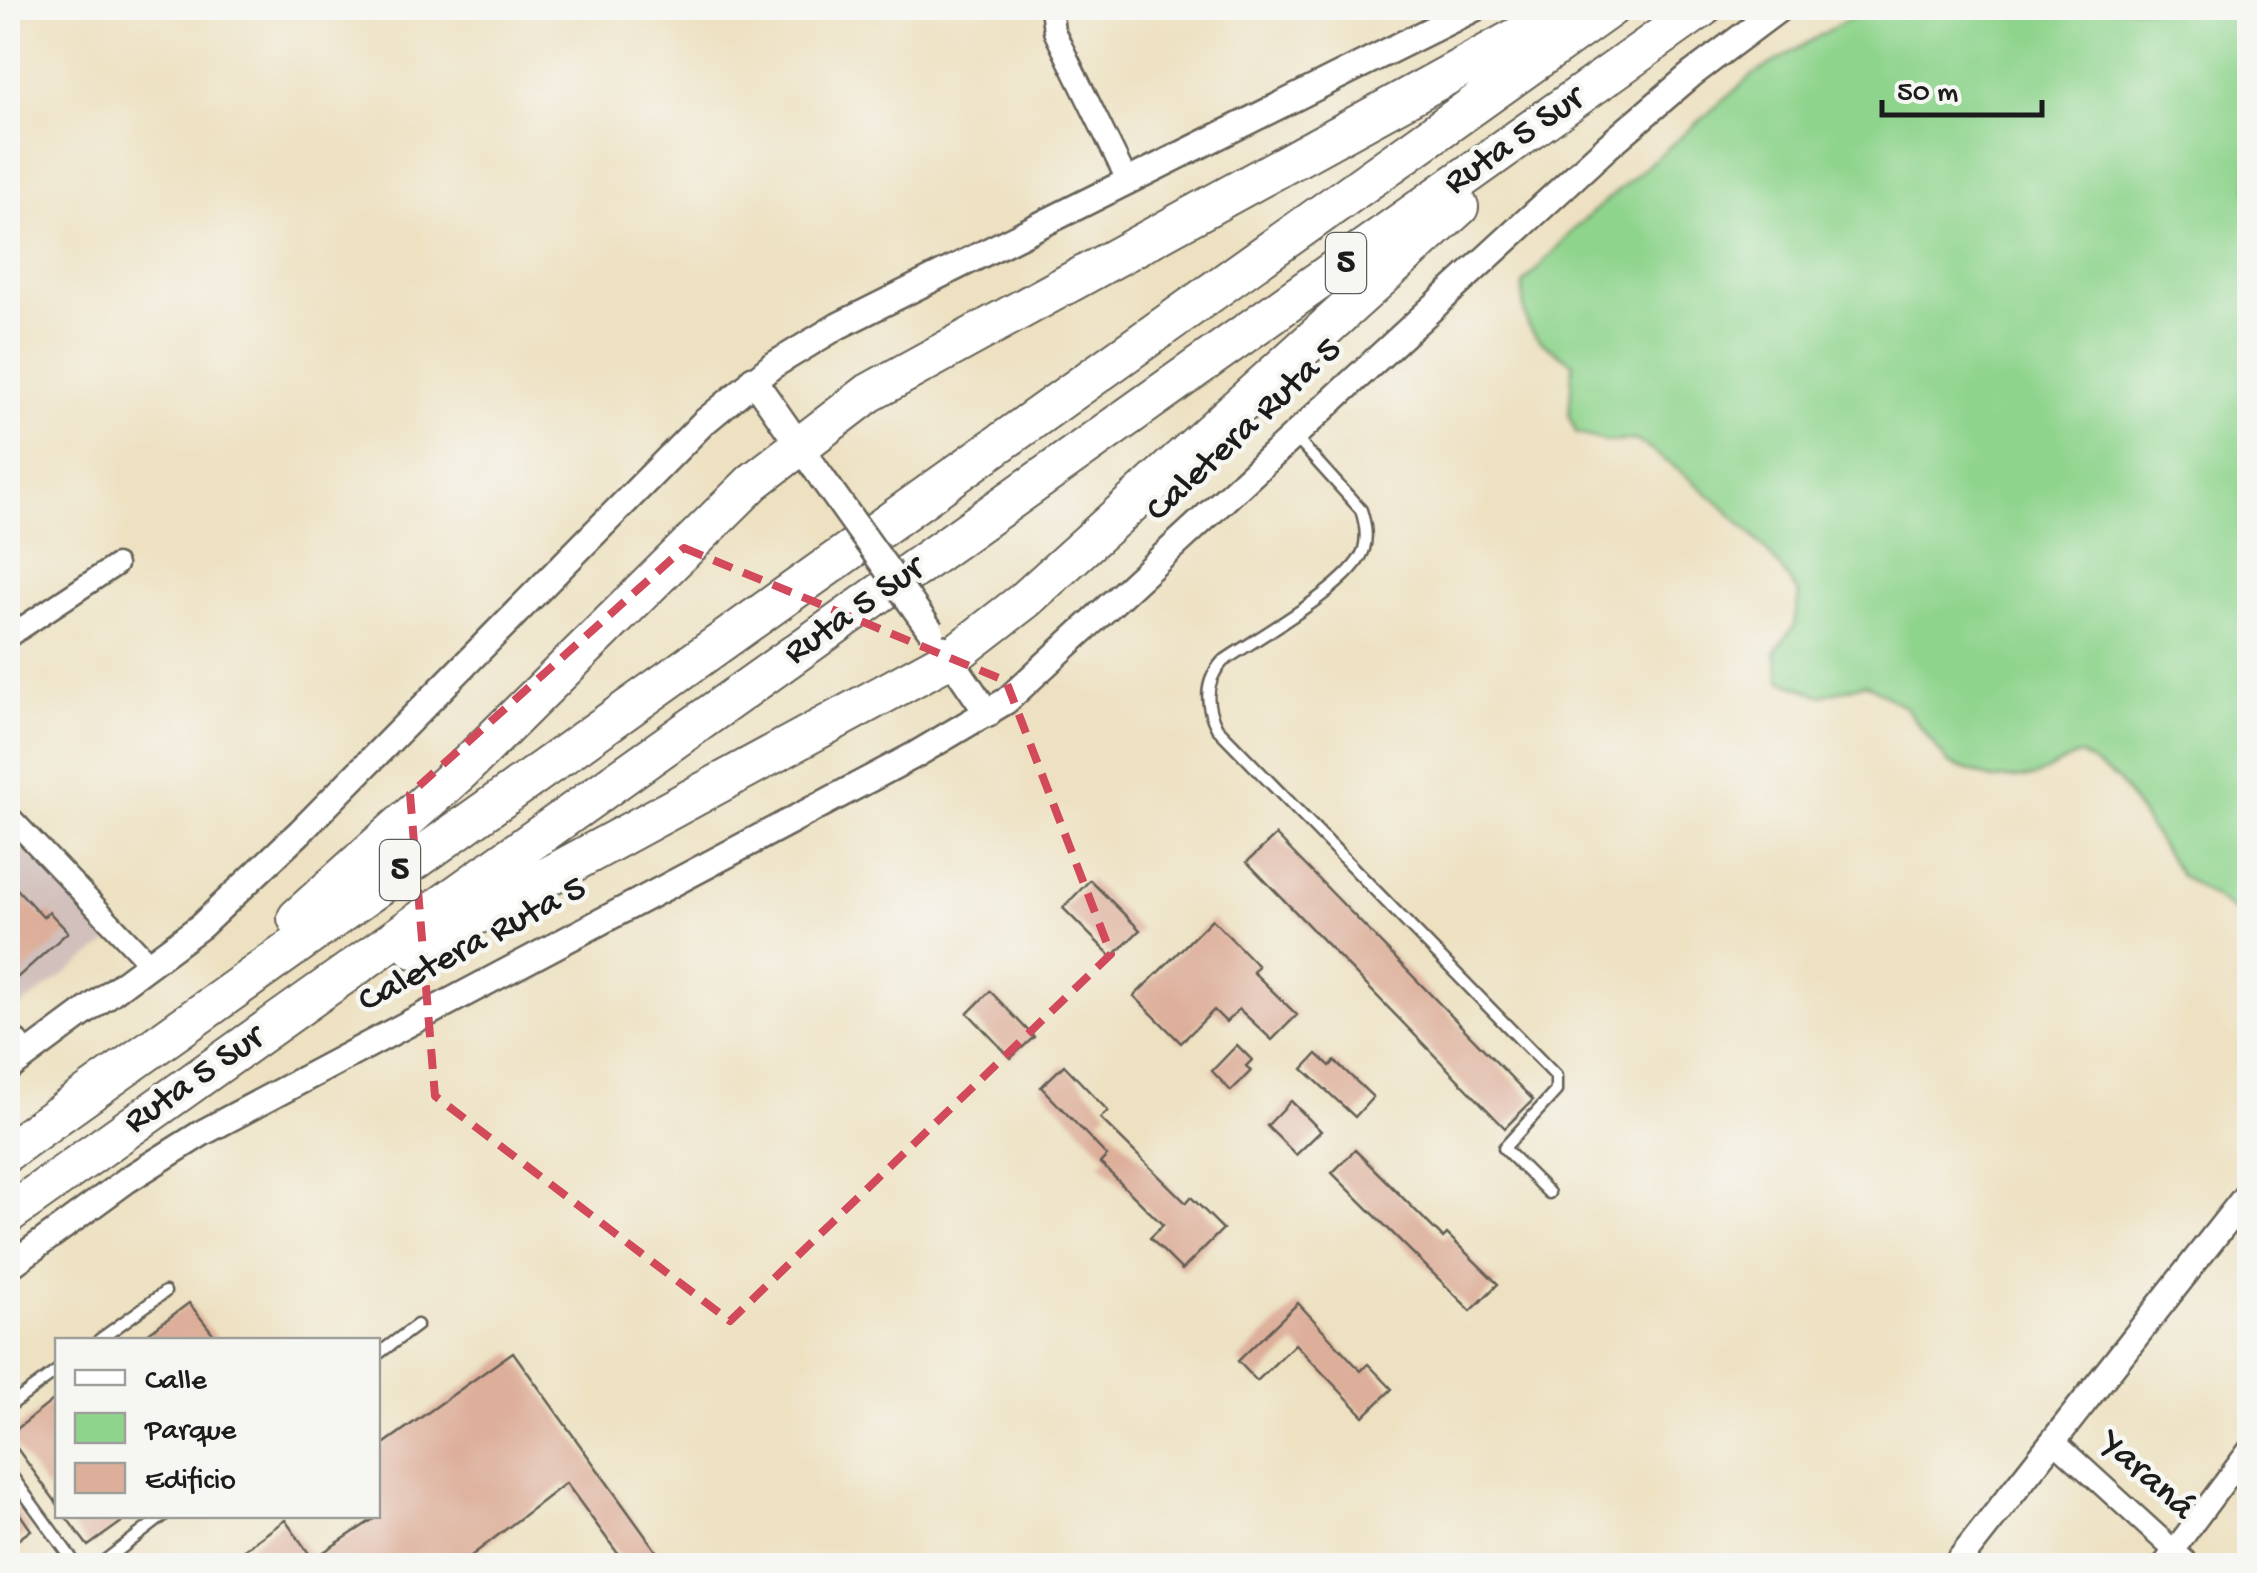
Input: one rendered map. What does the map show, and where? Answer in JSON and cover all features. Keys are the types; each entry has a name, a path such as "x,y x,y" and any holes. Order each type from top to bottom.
{"highway":[{"path":"161,1040 462,770 753,482 799,444 888,381 1570,8"},
{"name":"Ruta 5 Sur","path":"8,1151 1610,8"},
{"name":"Ruta 5 Sur","path":"8,1214 1702,8"},
{"path":"271,1026 941,644 1025,600 1599,82"}],"street":[{"path":"1051,8 1054,30 1069,64 1128,182"},
{"path":"8,1070 201,926 300,832 703,423 754,380 838,326 1475,8"},
{"name":"Caletera Ruta 5","path":"8,1267 126,1180 218,1123 988,714 1028,684 1608,147 1692,74 1780,8"},
{"path":"754,380 988,714"},
{"path":"8,637 116,565"},
{"path":"8,816 151,965"},
{"path":"1955,1566 2248,1198"},
{"name":"Yaraná","path":"2054,1441 2168,1558 2190,1566"},
{"path":"2168,1558 2250,1448"}],"lane":[{"path":"1294,436 1360,510 1365,522 1364,550 1346,575 1211,674 1207,690 1211,718 1556,1076 1556,1091 1504,1148 1548,1193"},
{"path":"8,1022 33,1051"},
{"path":"102,1338 165,1292"},
{"path":"380,1353 417,1326"},
{"path":"8,1407 55,1372"},
{"path":"8,1470 76,1566"},
{"path":"98,1566 160,1518"}],"highlighted area":[{"path":"684,548 1006,681 1111,954 730,1321 435,1096 410,794"}],"shaded area":[{"path":"8,831 115,938 8,1016"}],"green space":[{"path":"1867,8 2249,8 2249,921 2180,875 2119,781 2079,754 2034,777 1992,779 1948,763 1906,708 1866,683 1822,696 1780,680 1775,652 1794,626 1799,595 1784,572 1726,510 1636,440 1607,442 1576,433 1569,416 1573,363 1540,340 1528,324 1523,284 1579,224 1754,74"}],"building":[{"path":"1276,835 1533,1100 1505,1128 1247,862"},
{"path":"1090,880 1140,930 1112,957 1063,908"},
{"path":"17,889 43,917 49,912 68,932 8,986 8,897"},
{"path":"1212,919 1258,966 1253,972 1297,1015 1272,1040 1239,1009 1226,1022 1214,1010 1181,1043 1134,996"},
{"path":"990,991 1034,1037 1011,1058 968,1013"},
{"path":"1237,1045 1252,1060 1246,1066 1251,1071 1231,1091 1212,1071"},
{"path":"1317,1054 1330,1066 1335,1061 1373,1097 1355,1117 1303,1069"},
{"path":"1064,1065 1108,1111 1100,1118 1186,1203 1191,1197 1223,1229 1182,1270 1150,1238 1163,1225 1100,1163 1107,1156 1041,1087"},
{"path":"1291,1101 1321,1131 1296,1155 1267,1126"},
{"path":"1355,1150 1443,1238 1447,1234 1498,1284 1471,1311 1332,1173"},
{"path":"189,1303 216,1338 142,1338"},
{"path":"1298,1303 1361,1371 1368,1364 1392,1389 1364,1416 1295,1344 1257,1381 1238,1361"},
{"path":"513,1352 667,1566 627,1566 566,1483 458,1566 222,1566 285,1520 313,1559 380,1518 380,1447"},
{"path":"55,1399 55,1501 8,1436"},
{"path":"8,1497 31,1530 8,1547"},
{"path":"67,1518 127,1518 88,1546"}]}
